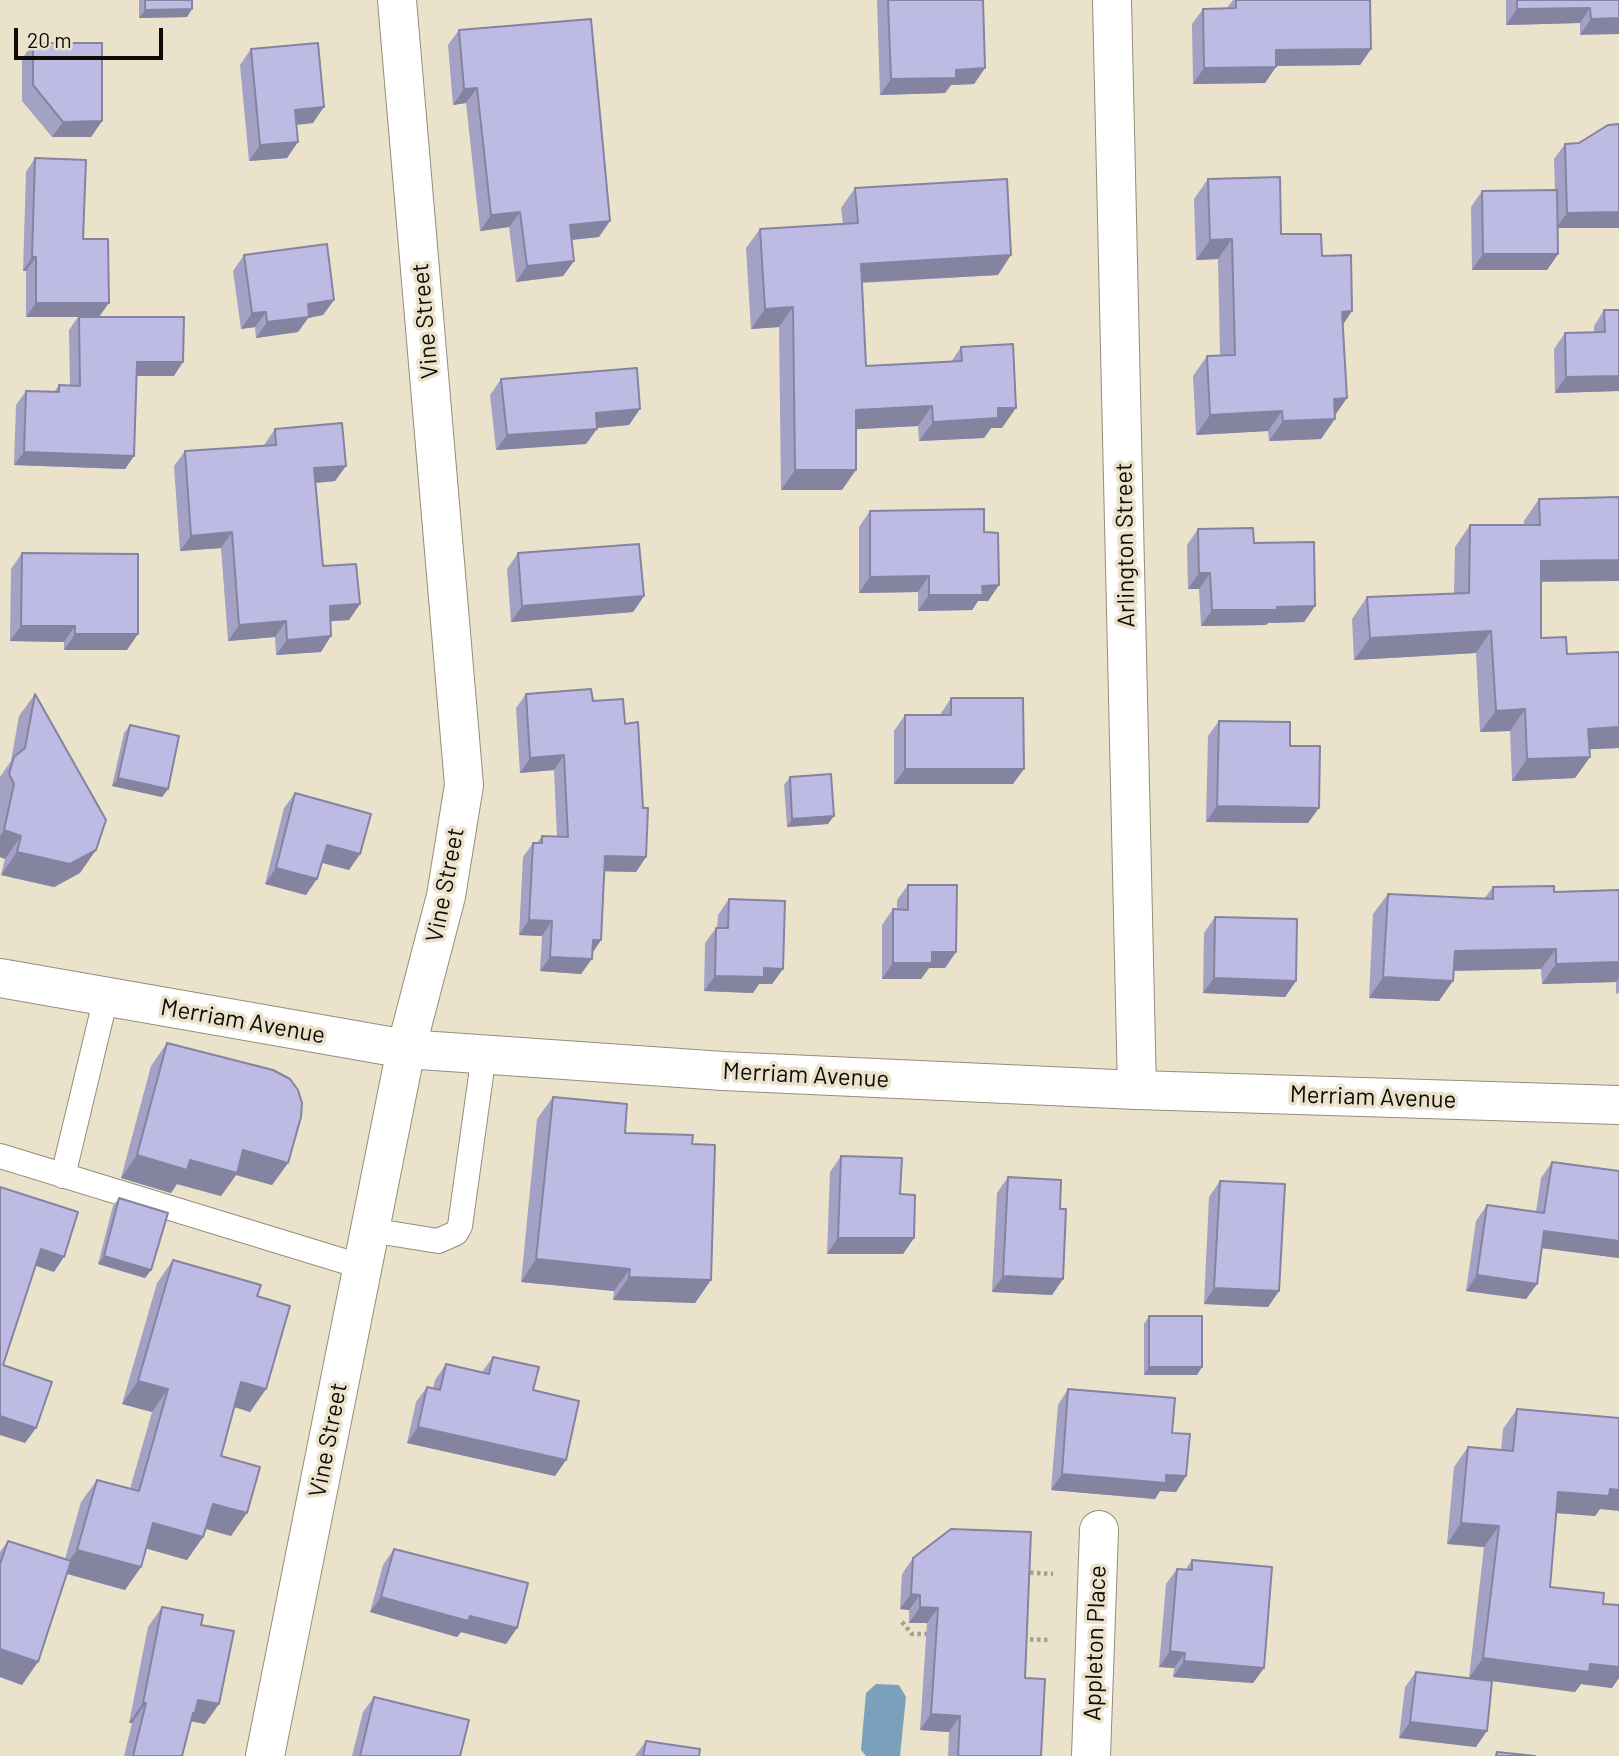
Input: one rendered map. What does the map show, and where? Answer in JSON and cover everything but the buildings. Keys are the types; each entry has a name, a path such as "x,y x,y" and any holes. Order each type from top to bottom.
{"street":[{"name":"Vine Street","path":"265,1756 406,1049 446,896 464,785 397,0"},
{"name":"Arlington Street","path":"1112,0 1137,1090"},
{"name":"Merriam Avenue","path":"0,978 406,1049 712,1071 1137,1090 1619,1105"},
{"name":"Appleton Place","path":"1091,1756 1099,1530"}],"lane":[{"path":"63,1176 106,997"},
{"path":"0,1156 63,1176 366,1249 438,1241 456,1233 460,1226 484,1054"}],"path":[{"path":"1018,1572 1058,1574"},
{"path":"902,1622 912,1634 938,1634"},
{"path":"1016,1639 1055,1640"}],"water":[{"path":"876,1684 899,1685 906,1697 900,1756 866,1756 861,1750 866,1693"}]}
